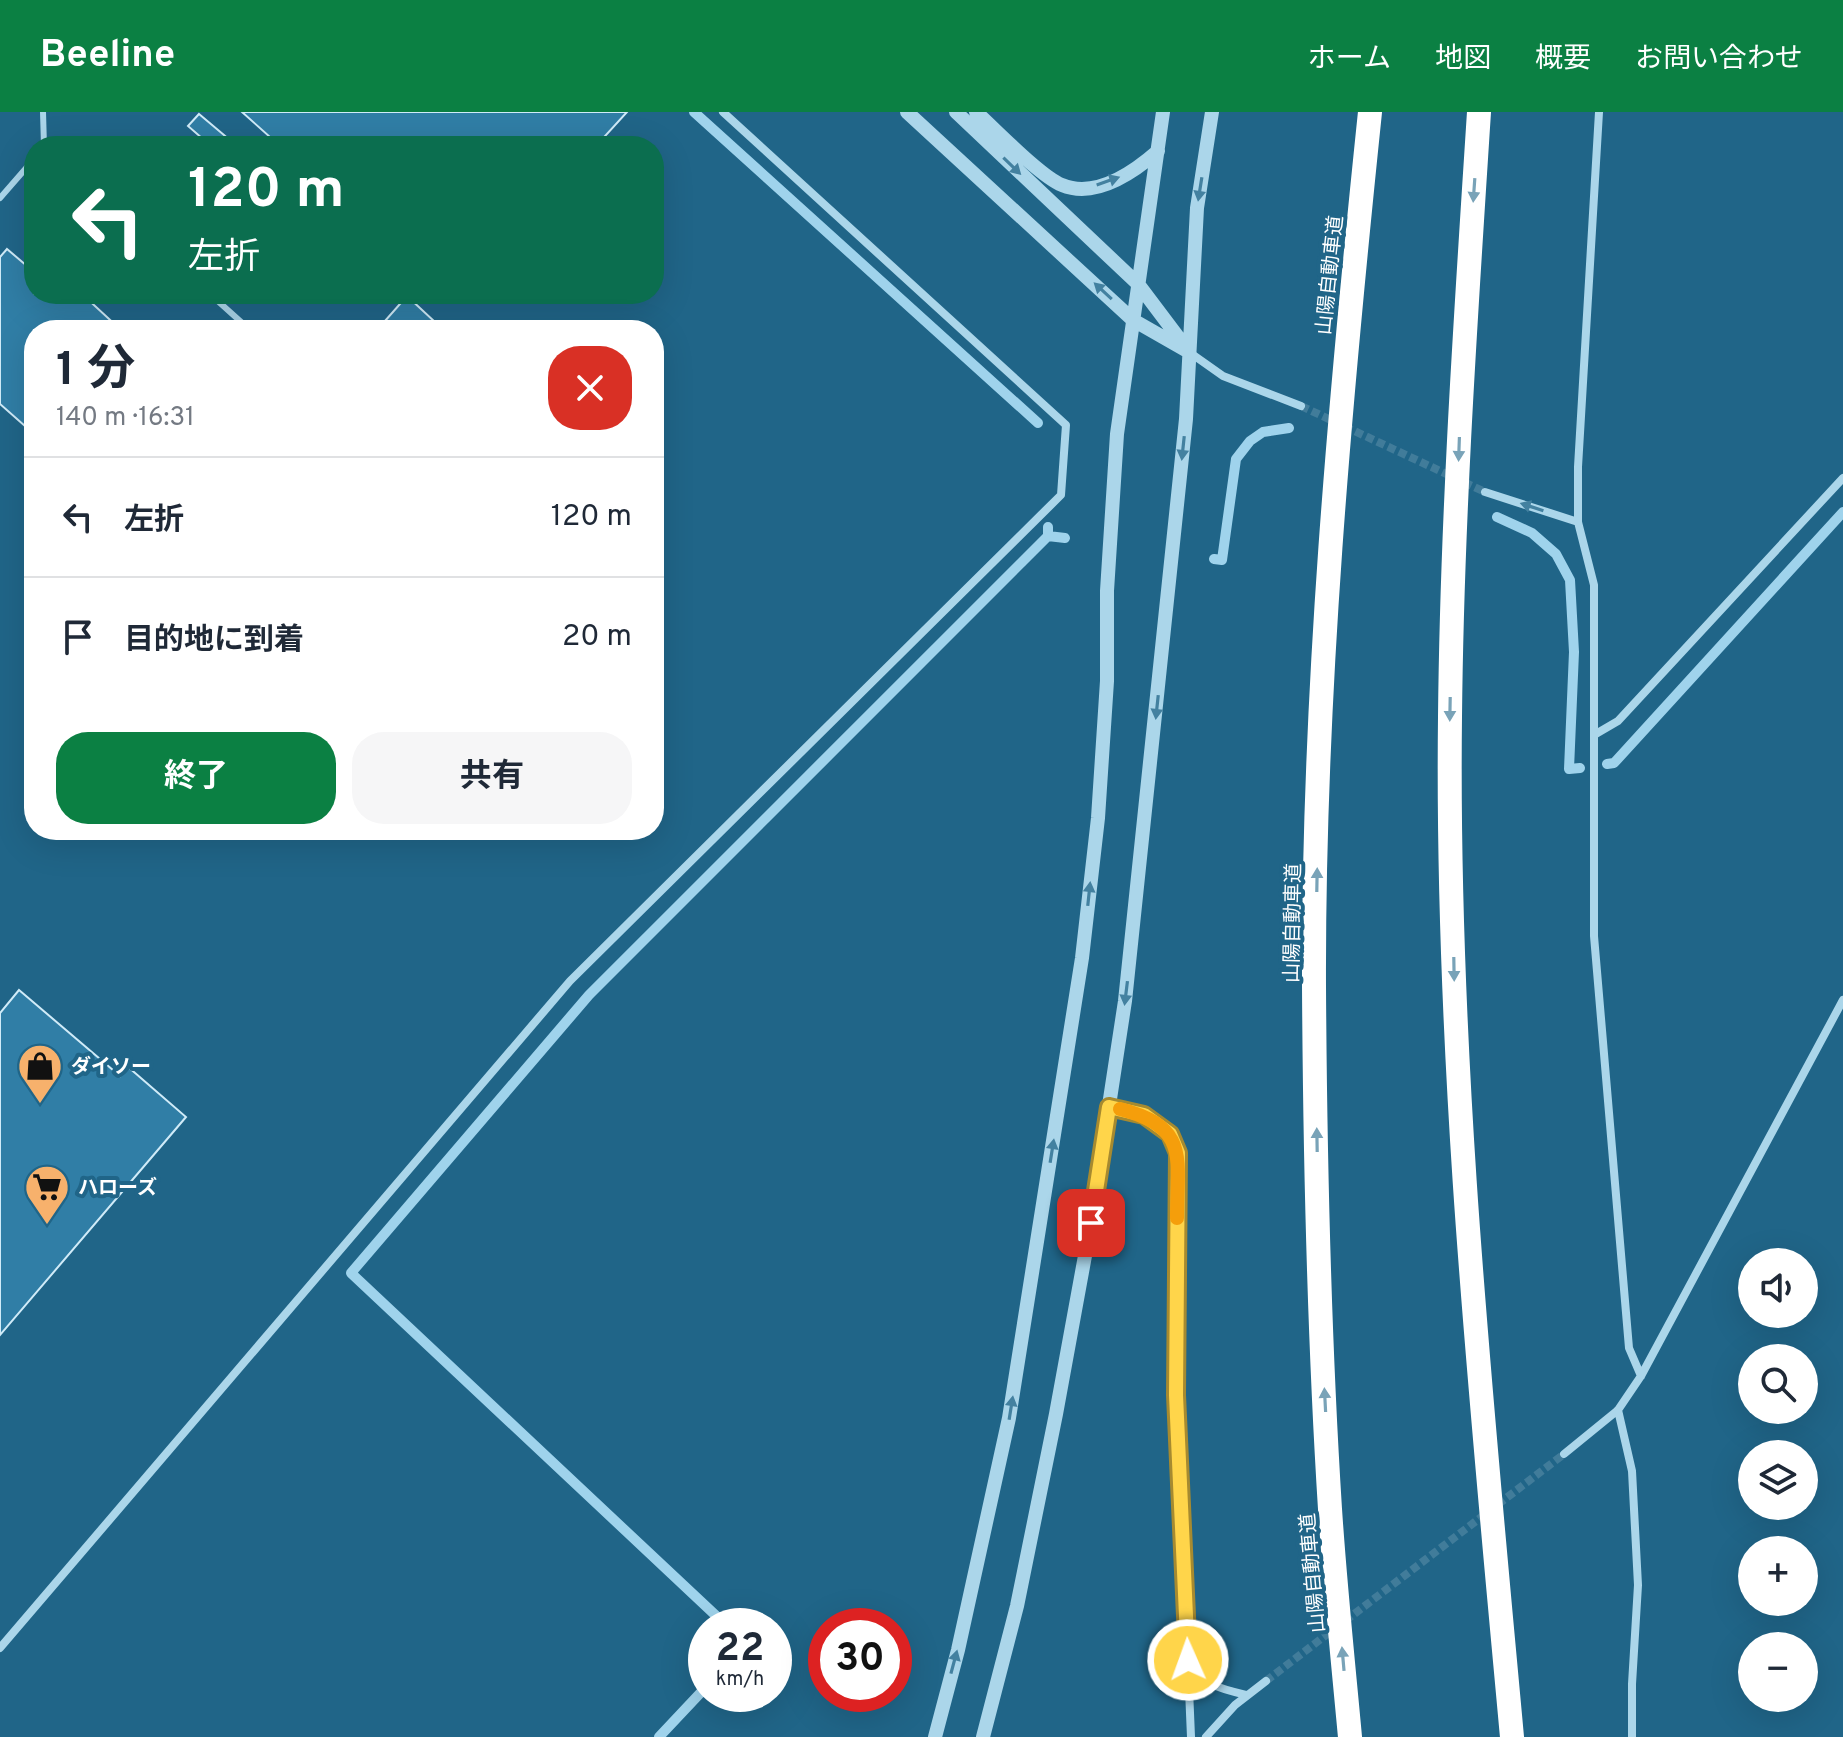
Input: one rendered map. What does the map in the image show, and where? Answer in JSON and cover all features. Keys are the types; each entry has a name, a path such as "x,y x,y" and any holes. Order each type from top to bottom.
{"highway":[{"name":"山陽自動車道","path":"1350,1737 1327,1448 1319,1265 1314,982 1321,707 1345,346 1370,112"},
{"path":"1479,112 1460,423 1450,718 1454,978 1468,1244 1512,1737"}],"street":[{"path":"0,1648 570,981 1061,495 1066,425 723,112"},
{"path":"907,112 1133,320 1189,352 1223,376 1301,406"},
{"path":"956,112 1138,284 1189,352"},
{"path":"976,112 1045,174 1061,185 1081,190 1136,171 1158,151"},
{"path":"935,1737 958,1650 1009,1418 1082,958 1098,818 1117,434 1163,112"},
{"path":"983,1737 1017,1606 1050,1443 1091,1223 1125,1001 1186,419 1197,208 1212,112"},
{"path":"1599,112 1579,452 1578,522 1594,585 1594,936 1629,1348 1641,1376"},
{"path":"1594,735 1618,721 1843,478"},
{"path":"1485,492 1578,522"},
{"path":"1564,1454 1618,1410 1641,1376 1843,1000"},
{"path":"1109,1107 1144,1115 1170,1134 1178,1153 1176,1395 1191,1737"},
{"path":"1618,1410 1632,1471 1638,1585 1632,1737"},
{"path":"1188,1660 1196,1675 1216,1688 1247,1695"},
{"path":"1206,1737 1247,1695 1266,1681"}],"lane":[{"path":"43,112 44,136"},
{"path":"0,198 24,170"},
{"path":"221,304 239,320"}],"building":[{"path":"242,112 627,112 605,136 269,136"},
{"path":"199,114 225,136 200,136 188,126"},
{"path":"7,249 24,263 24,304 93,304 110,320 24,320 24,425 0,404 0,257"},
{"path":"400,304 416,304 433,320 386,320"},
{"name":"ハローズ","path":"19,990 120,1076 127,1066 186,1117 0,1335 0,1013"}],"waterway":[{"path":"694,112 1038,423"},
{"path":"1214,559 1222,560 1236,459 1250,441 1263,432 1289,428"},
{"path":"1607,764 1614,763 1843,512"},
{"path":"1497,517 1532,533 1556,554 1570,580 1574,652 1569,769 1580,768"},
{"path":"708,1608 351,1273 589,995 1048,536 1048,527"},
{"path":"1048,536 1065,538"},
{"path":"659,1737 688,1706"}],"tunnel":[{"path":"1301,406 1485,492"},
{"path":"1345,1621 1564,1454"},
{"path":"1266,1681 1334,1629"}],"slow traffic":[{"path":"1120,1109 1144,1115 1170,1134 1178,1153 1177,1218"}],"place":[{"name":"ダイソー","path":"40,1105"},
{"name":"ハローズ","path":"47,1226"}],"route":[{"path":"1091,1223 1109,1107 1144,1115 1170,1134 1178,1153 1176,1395 1188,1660"}]}
